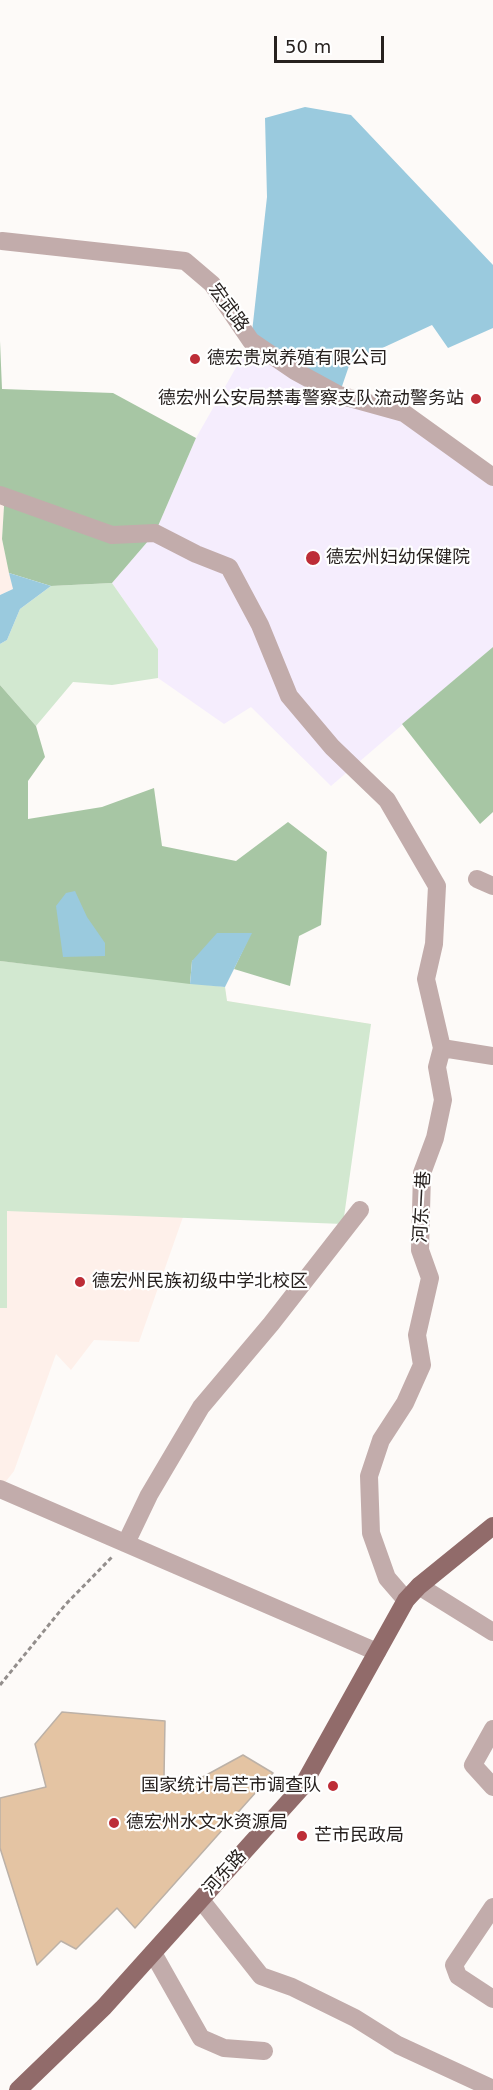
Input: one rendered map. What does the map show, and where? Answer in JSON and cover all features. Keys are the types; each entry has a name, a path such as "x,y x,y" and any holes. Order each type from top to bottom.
{"main road":[{"name":"河东路","path":"18,2090 104,2007 302,1787 406,1600 419,1586 493,1526"}],"street":[{"name":"宏武路","path":"2,241 185,261 212,284 251,341 296,371 339,395 405,413 493,477"},
{"name":"河东一巷","path":"0,495 112,535 155,533 196,554 229,567 260,625 290,696 332,747 387,800 430,869 437,886 434,944 426,979 442,1048 438,1067 443,1100 435,1138 422,1173 420,1250 430,1278 417,1335 422,1365 405,1403 381,1440 369,1476 371,1533 387,1578 406,1600"},
{"path":"442,1048 493,1056"},
{"path":"126,1543 149,1495 201,1407 271,1324 360,1210"},
{"path":"0,1489 377,1652"},
{"path":"419,1586 493,1632"},
{"path":"493,1729 473,1765 493,1787"},
{"path":"201,1900 261,1976 292,1987 355,2018 398,2045 493,2088"},
{"path":"493,1907 454,1965 458,1976 493,1999"},
{"path":"153,1953 201,2038 224,2048 264,2051"}],"path":[{"path":"0,1685 65,1605 126,1543"}],"shaded area":[{"name":"德宏州妇幼保健院","path":"251,341 295,371 404,413 493,477 493,647 331,786 251,707 224,724 158,678 158,649 112,583 155,533 196,438"},
{"path":"0,502 4,505 2,539 13,589 0,595"},
{"name":"德宏州民族初级中学北校区","path":"0,961 225,987 227,1001 371,1024 183,1217 139,1342 94,1340 71,1370 56,1354 14,1471 0,1489"}],"green space":[{"path":"0,341 2,389 113,393 196,438 155,533 112,583 51,586 9,573 2,539 4,506 0,502"},
{"path":"112,583 158,649 158,678 112,685 73,682 36,726 0,685 0,644 7,640 20,609 51,586"},
{"path":"493,647 493,812 480,824 402,724"},
{"path":"0,685 36,726 45,757 28,781 28,819 102,807 154,788 162,846 236,861 288,822 327,852 321,925 299,936 290,986 234,969 251,933 192,961 190,984 0,961"},
{"name":"德宏州民族初级中学北校区","path":"0,961 225,987 227,1001 371,1024 343,1224 7,1211 7,1308 0,1308"}],"water":[{"path":"305,107 351,115 493,265 493,328 448,348 432,325 350,363 339,395 251,341 267,197 265,118"},
{"path":"9,573 51,586 20,609 7,640 0,644 0,595 13,589"},
{"path":"75,891 87,917 105,943 105,956 63,957 56,906 66,893"},
{"path":"217,933 252,933 225,987 190,984 192,961"}],"building":[{"name":"德宏州水文水资源局","path":"62,1712 165,1721 164,1777 199,1779 243,1755 273,1773 135,1928 117,1908 76,1949 61,1941 37,1965 0,1848 0,1798 46,1787 35,1744"}],"place":[{"name":"德宏贵岚养殖有限公司","path":"195,359"},
{"name":"德宏州公安局禁毒警察支队流动警务站","path":"476,399"},
{"name":"德宏州妇幼保健院","path":"313,558"},
{"name":"德宏州民族初级中学北校区","path":"80,1282"},
{"name":"国家统计局芒市调查队","path":"333,1786"},
{"name":"德宏州水文水资源局","path":"114,1823"},
{"name":"芒市民政局","path":"302,1836"}]}
